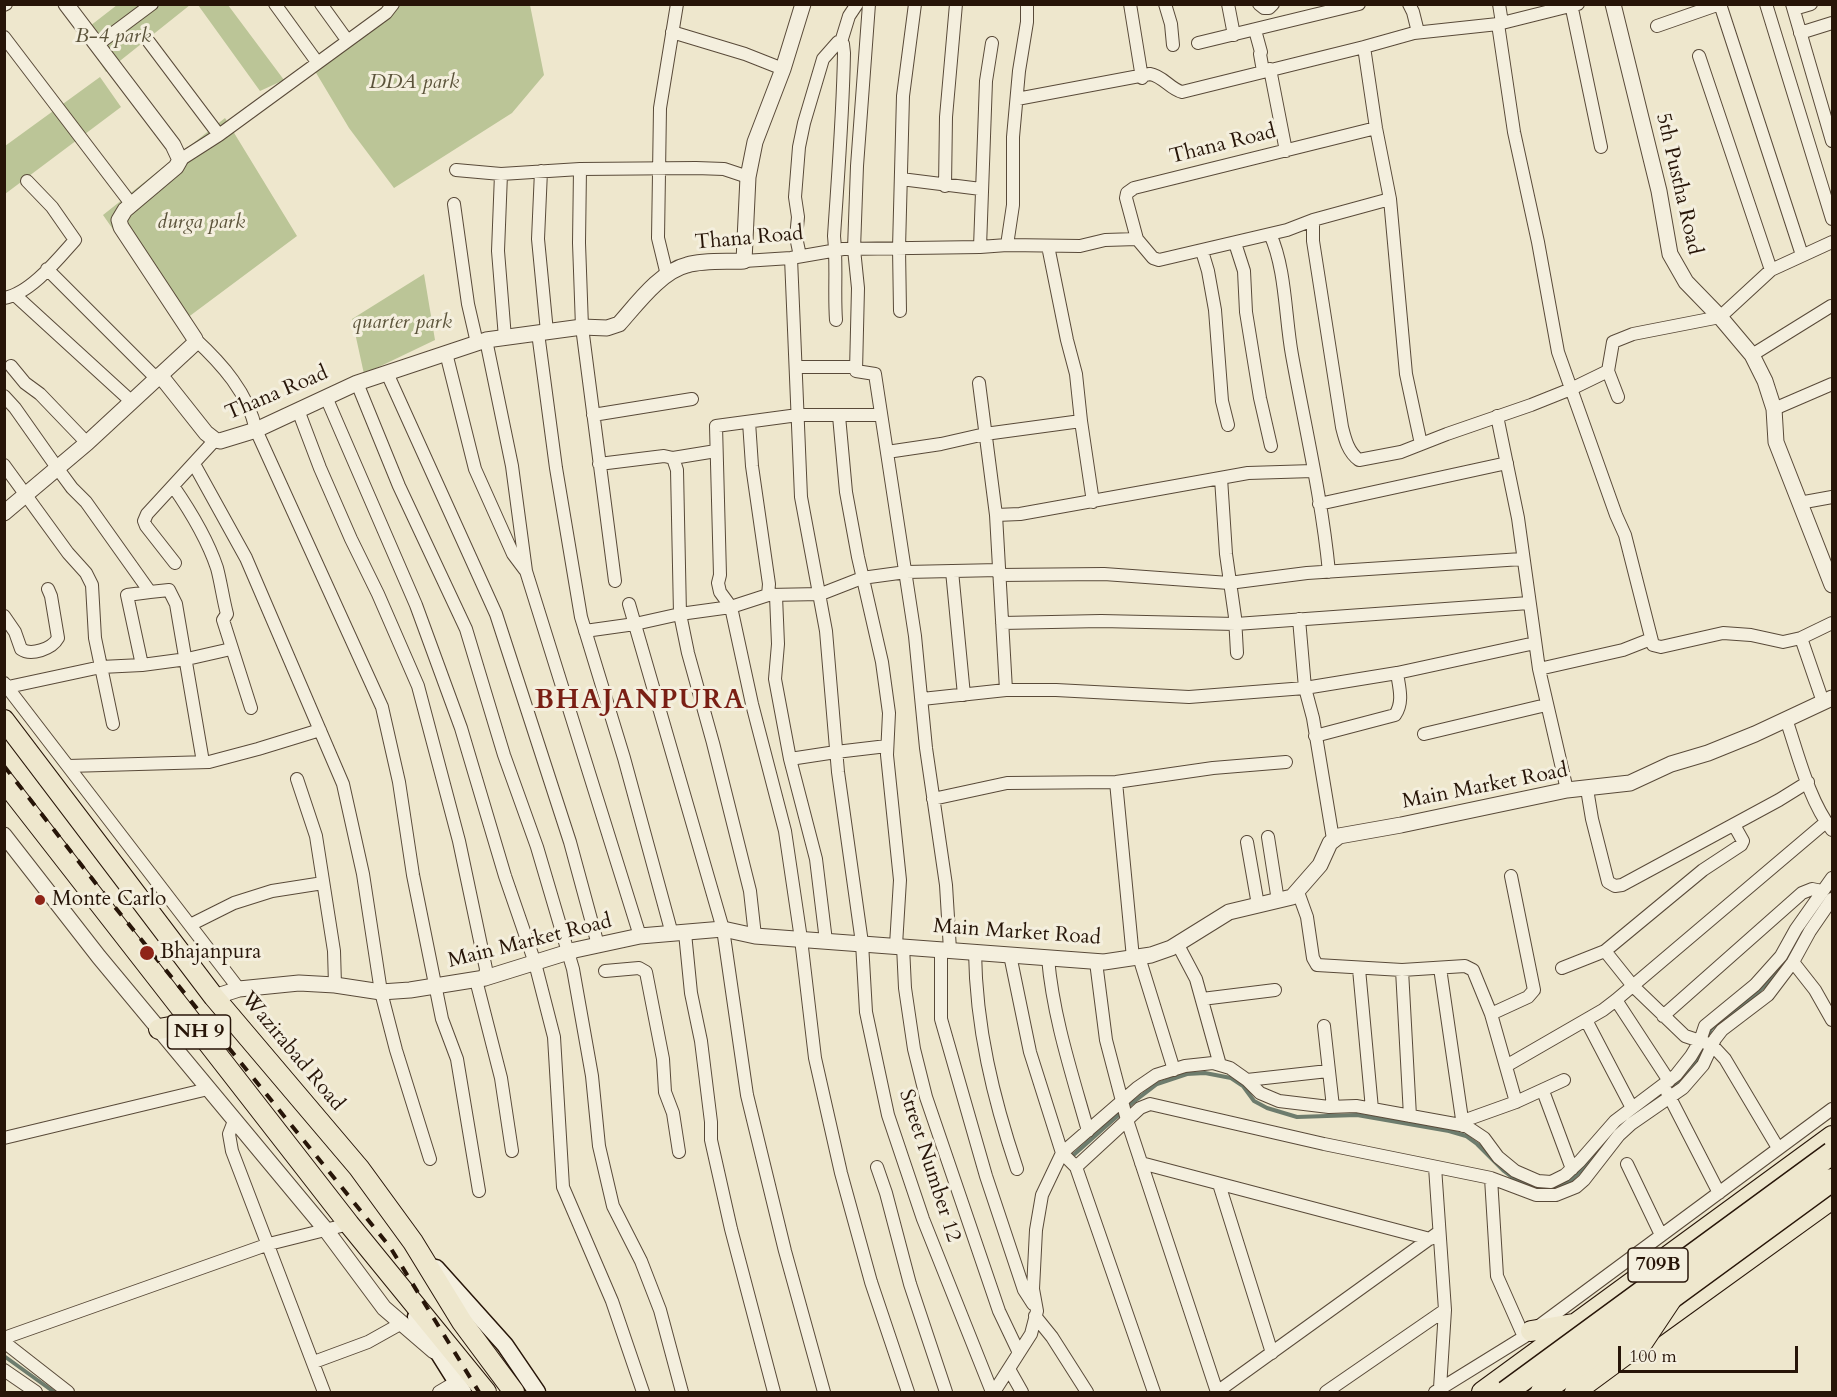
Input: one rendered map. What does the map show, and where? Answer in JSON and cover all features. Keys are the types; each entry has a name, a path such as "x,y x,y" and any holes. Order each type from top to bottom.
{"highway":[{"path":"1506,1392 1833,1153"},
{"path":"1542,1392 1833,1180"}],"main road":[{"name":"Wazirabad Road","path":"4,720 214,997 359,1168 413,1242 462,1322 514,1392"},
{"name":"NH 9","path":"4,781 349,1224 396,1281 471,1387"},
{"path":"159,1029 192,1023"},
{"name":"709B","path":"1482,1392 1833,1136"},
{"name":"709B","path":"1563,1392 1833,1199"},
{"name":"Wazirabad Road","path":"413,1242 505,1345 537,1392"},
{"path":"396,1281 437,1353 471,1387"},
{"path":"1575,1392 1643,1342 1672,1298"},
{"path":"1610,1299 1638,1339"},
{"path":"1527,1334 1576,1324"}],"street":[{"path":"66,4 173,145 180,160"},
{"path":"97,45 152,4"},
{"path":"275,4 317,62"},
{"path":"321,4 347,40"},
{"path":"667,275 658,238 660,108 676,4"},
{"path":"744,261 748,177 755,142 783,69 803,4"},
{"path":"836,320 834,236 844,76 844,47 841,42 849,16 857,4"},
{"path":"869,4 857,166 854,249 858,288 856,371 874,374 915,636 933,799 946,885 946,949 941,1019 986,1176 1024,1290 1037,1317 1087,1392"},
{"path":"900,311 899,248 903,96 915,4"},
{"path":"945,186 946,117 956,4"},
{"path":"1007,245 1013,205 1013,137 1027,22 1027,4"},
{"path":"1130,4 1142,78"},
{"path":"1164,4 1171,24 1173,45"},
{"path":"1228,4 1234,35"},
{"path":"1259,4 1264,8 1269,8 1273,4"},
{"path":"1197,44 1359,4"},
{"path":"1409,4 1418,32"},
{"path":"1499,4 1514,132 1538,242 1558,352 1625,535 1653,645 1661,647 1723,633 1751,635 1784,642 1801,638 1833,623"},
{"path":"1766,4 1833,219"},
{"path":"1811,4 1793,7 1829,117 1833,141"},
{"path":"1017,99 1154,74 1178,92 1182,92 1418,32 1500,24 1574,5 1601,147"},
{"name":"5th Pustha Road","path":"1614,5 1659,191 1670,254 1686,282 1720,317 1752,356 1765,381 1774,409 1776,442 1833,585"},
{"path":"1657,26 1720,5 1802,255"},
{"path":"394,6 219,135 180,160 176,167 125,210 120,220 121,227 195,339 213,356 245,397 252,412 256,430 382,707 399,782 413,875 442,1019 457,1059 479,1191"},
{"path":"1800,33 1833,24"},
{"path":"1255,30 1286,151"},
{"path":"672,32 745,54 783,69"},
{"path":"4,37 132,205"},
{"path":"148,42 219,135"},
{"name":"Street Number 12","path":"841,42 835,44 823,58 802,131 795,197 798,217 795,368 801,497 821,594 826,631 836,752 862,943 866,1012 888,1115 923,1219 993,1392"},
{"path":"980,247 986,81 992,43"},
{"path":"1364,47 1390,200 1406,374 1421,444"},
{"path":"1699,56 1771,270"},
{"name":"Thana Road","path":"159,377 206,433 220,441 256,430 357,383 482,342 582,327 607,328 619,324 667,275 682,266 697,263 796,257 836,250 1007,245 1080,246 1105,240 1137,239 1126,198 1127,193 1134,188 1376,128"},
{"path":"456,170 501,174 659,167 724,169 748,177"},
{"path":"580,169 579,243 582,327 615,581"},
{"path":"541,171 538,239 542,333 556,468 580,617 678,933 701,1041 711,1122 711,1140 730,1228 774,1392"},
{"path":"501,174 498,251 505,338"},
{"path":"901,179 981,189"},
{"path":"27,181 52,207 75,240 47,269 10,297 132,402"},
{"path":"1137,239 1155,259 1235,243 1390,200"},
{"path":"454,204 468,304 482,342 512,466 526,571 639,936"},
{"path":"1313,220 1313,241 1346,442 1355,458 1359,460 1401,452 1571,389 1608,371"},
{"path":"1270,234 1277,249 1329,572"},
{"path":"1618,397 1608,371 1613,342 1633,334 1720,317 1771,270 1833,242"},
{"path":"1235,243 1244,271 1246,312 1260,398 1271,446"},
{"path":"1048,246 1076,374 1093,502"},
{"path":"1202,251 1215,310 1222,401 1228,425"},
{"path":"47,269 159,377"},
{"path":"1752,356 1831,306"},
{"path":"4,513 87,443 194,344 195,339"},
{"path":"446,353 475,469 513,554 526,571"},
{"path":"11,366 25,383 40,394 87,443"},
{"path":"795,368 856,367"},
{"path":"387,373 496,614 570,842 598,945"},
{"path":"357,383 399,486 466,629 504,755 537,847 573,969 588,1046 599,1146 613,1206 641,1261 660,1310 682,1392"},
{"path":"979,383 996,515 1006,690"},
{"path":"1774,409 1833,384"},
{"path":"4,396 72,488 86,502 150,592"},
{"path":"326,397 417,605 461,728 505,876 535,963 554,1036 563,1187 612,1300 643,1392"},
{"path":"592,415 692,399"},
{"path":"298,410 320,468 418,686 459,841 486,969 481,979 513,1151"},
{"path":"881,415 798,415 716,426 720,575 718,584 720,592 731,608 752,704 785,831 815,1058 839,1161 871,1282 908,1392"},
{"path":"839,416 846,492 862,578 882,662 890,712 887,746 900,880 900,946 914,1049 926,1097 999,1311 1019,1353"},
{"path":"1497,416 1518,518 1522,560 1539,669 1567,790"},
{"path":"887,452 941,444 985,434 1081,421"},
{"path":"749,422 752,466 778,644 775,678 790,759 816,859 826,941"},
{"path":"175,563 144,521 147,514 215,440"},
{"path":"599,464 664,456 673,458 716,451"},
{"path":"673,458 677,470 680,614 750,891 754,936"},
{"path":"1319,504 1507,463"},
{"path":"194,464 246,558 343,784 363,874 381,993 430,1159"},
{"path":"4,465 86,573 92,585 95,638 113,724"},
{"path":"996,515 1020,514 1093,502 1248,473 1313,471"},
{"path":"1221,478 1237,653"},
{"path":"173,486 193,515 211,551 227,614 223,620 252,708"},
{"path":"1799,502 1833,497"},
{"path":"585,631 635,624 680,614 731,608 772,596 821,594 862,578 906,572 1104,574 1229,583 1307,573 1522,560"},
{"path":"952,571 964,694"},
{"path":"4,616 12,625 24,652 50,647 58,638 48,589"},
{"path":"142,665 128,595 169,590 176,604 203,762"},
{"path":"1002,622 1101,621 1236,624 1529,603"},
{"path":"629,604 723,929 747,1095 824,1392"},
{"path":"1299,619 1305,688 1316,736 1333,839"},
{"path":"1801,638 1828,700"},
{"path":"1539,669 1623,650 1652,639"},
{"path":"922,699 1006,690 1056,690 1189,697 1305,688 1397,673 1535,643"},
{"path":"231,649 186,659 142,665 101,667 6,685 239,989"},
{"path":"1316,736 1395,715 1399,710 1401,700 1397,673"},
{"name":"Main Market Road","path":"214,997 239,989 299,983 335,985 381,993 436,986 481,979 568,952 639,936 723,929 754,936 1096,962 1151,955 1178,945 1229,912 1292,897 1320,865 1333,839 1567,790 1630,783 1671,764 1708,753 1755,734 1828,700"},
{"path":"1424,734 1546,705"},
{"path":"1506,1066 1616,1000 1829,826 1808,782 1786,719"},
{"path":"68,766 203,762 258,750 320,730"},
{"path":"790,759 887,746"},
{"path":"933,799 1007,783 1116,782 1213,768 1286,762"},
{"path":"297,779 316,836 334,951 335,985"},
{"path":"1116,782 1136,957 1174,1070"},
{"path":"1587,789 1592,819 1611,886 1622,885 1808,782"},
{"path":"1562,968 1605,951 1703,870 1741,845 1742,837 1734,825"},
{"path":"4,836 99,957 326,1230 384,1308 437,1353"},
{"path":"1268,837 1278,901"},
{"path":"1247,842 1258,905"},
{"path":"1491,1014 1528,997 1534,990 1511,876"},
{"path":"1706,1043 1768,994 1793,962 1830,898 1833,878"},
{"path":"190,925 234,903 272,891 323,883"},
{"path":"1663,1016 1802,893 1812,888 1830,898"},
{"path":"1298,892 1307,917 1314,962 1322,967 1402,970 1465,966 1473,970 1491,1014 1516,1102"},
{"path":"1069,1159 1125,1110 1156,1075 1185,1066 1213,1063 1230,1068 1260,1093 1279,1101 1333,1107 1356,1106 1463,1123 1484,1138 1498,1157 1515,1172 1527,1178 1551,1182 1572,1169 1614,1121 1632,1108 1668,1089 1683,1088 1703,1065 1706,1043 1704,1029 1708,1023 1755,985 1781,956 1796,929 1830,898"},
{"path":"1178,945 1196,979 1221,1065"},
{"path":"1605,951 1633,986 1685,1036 1706,1043 1725,1059 1778,1148"},
{"path":"975,952 975,988 985,1055 999,1113 1017,1169"},
{"path":"1010,955 1029,1052 1154,1392"},
{"path":"1047,958 1050,987 1062,1042 1088,1131"},
{"path":"1096,962 1106,1040 1125,1110 1217,1392 1434,1236"},
{"path":"1793,962 1815,990 1833,1020"},
{"path":"604,970 639,968 646,972 663,1059 665,1092 673,1113 679,1152"},
{"path":"1440,968 1463,1123"},
{"path":"1359,969 1372,1109"},
{"path":"1402,970 1410,1116"},
{"path":"1202,999 1275,990"},
{"path":"1616,1000 1668,1089 1719,1193"},
{"path":"1586,1020 1632,1108"},
{"path":"1324,1026 1333,1107"},
{"path":"1247,1080 1328,1071"},
{"path":"1463,1123 1564,1080"},
{"path":"4,1138 208,1089"},
{"path":"993,1392 1011,1372 1031,1334 1037,1317 1033,1289 1036,1230 1042,1195 1088,1131 1125,1110 1145,1105 1161,1106 1491,1178 1536,1195 1556,1195 1576,1187 1584,1180 1619,1135 1668,1089"},
{"path":"1542,1091 1572,1169"},
{"path":"1437,1390 1527,1334 1833,1109"},
{"path":"234,1121 229,1134 230,1141 324,1392"},
{"path":"1141,1163 1434,1236"},
{"path":"1627,1164 1661,1235"},
{"path":"877,1167 910,1284 946,1392"},
{"path":"1435,1167 1434,1236 1444,1310 1437,1390"},
{"path":"1491,1178 1497,1276 1527,1334"},
{"path":"1219,1184 1272,1353"},
{"path":"4,1340 269,1244 349,1224"},
{"path":"1326,1392 1444,1310"},
{"path":"314,1362 368,1342 402,1323"},
{"path":"4,1340 68,1392"},
{"path":"4,1370 36,1392"},
{"path":"1011,1372 1022,1392"},
{"path":"439,1392 471,1387"}],"green space":[{"name":"B-4 park","path":"117,5 190,5 106,72 81,33"},
{"name":"B-4 park","path":"198,5 228,5 284,80 260,91"},
{"name":"DDA park","path":"387,5 530,5 544,75 512,113 394,188 349,128 309,61"},
{"path":"100,77 121,107 5,194 5,146"},
{"name":"durga park","path":"225,118 297,236 179,324 103,215"},
{"name":"quarter park","path":"424,274 435,340 364,374 352,319"}],"waterway":[{"path":"1673,1087 1691,1070 1701,1055 1711,1029 1755,995 1781,969 1795,942 1832,889"},
{"path":"1127,1107 1157,1084 1187,1074 1205,1073 1231,1078 1243,1086 1254,1101 1267,1108 1297,1117 1357,1115 1466,1136 1517,1181 1537,1189 1552,1189 1571,1180 1589,1163 1610,1135"},
{"path":"1629,1118 1665,1093"},
{"path":"1069,1159 1122,1112"},
{"path":"4,1356 54,1392"}],"railway":[{"path":"4,766 97,885 390,1247 479,1392"}],"place":[{"name":"Monte Carlo","path":"40,900"},
{"name":"Bhajanpura","path":"147,953"}],"district":[{"name":"BHAJANPURA","path":"640,702"}]}
